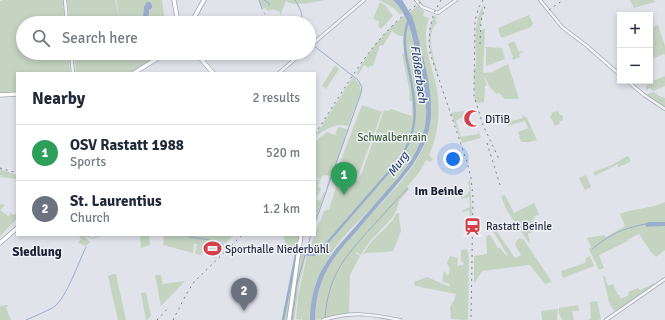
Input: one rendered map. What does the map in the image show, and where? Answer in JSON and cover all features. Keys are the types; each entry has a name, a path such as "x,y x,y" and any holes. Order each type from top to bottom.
{"main road":[{"path":"174,0 177,16"},
{"path":"194,16 204,0"},
{"path":"136,72 155,60"},
{"path":"202,60 212,72"},
{"path":"0,95 16,94"},
{"path":"0,243 16,229"},
{"path":"289,319 301,236"}],"street":[{"path":"65,0 67,16"},
{"path":"416,0 422,7 437,13 440,13 456,0"},
{"path":"540,0 552,17 562,27 587,46 617,72"},
{"path":"316,41 362,1"},
{"path":"72,60 73,72"},
{"path":"280,72 294,60"},
{"path":"631,84 665,109"},
{"path":"606,320 665,279"},
{"path":"323,320 344,315 363,313 400,320"}],"green space":[{"path":"64,0 65,16 16,16 16,60 69,60 70,72 16,72 16,92 0,93 0,1"},
{"path":"67,0 115,0 119,16 77,16 69,16"},
{"path":"116,0 162,0 164,16 148,16 148,13 152,8 144,7 143,16 119,16"},
{"path":"259,0 325,0 299,4 289,3 286,1 280,16 280,12 273,9 268,11 265,8 263,9"},
{"path":"379,0 393,0 403,12 400,15 394,8"},
{"path":"630,0 654,0 655,2 634,8"},
{"path":"380,2 386,6 393,16 381,29 378,27 379,21 373,19"},
{"path":"484,4 480,28 480,30 485,29 483,73 494,72 508,64 519,99 505,99 499,93 496,94 490,87 483,74 487,85 485,86 484,102 477,103 475,101 474,68 476,68 476,27 480,11"},
{"path":"418,5 420,9 424,11 423,16 429,18 426,28 427,48 438,97 439,112 437,127 429,155 433,159 430,162 426,160 420,171 407,187 409,189 399,201 392,218 370,241 361,255 356,252 355,253 360,256 350,275 349,313 315,320 316,303 320,286 324,275 336,255 415,163 425,142 431,119 431,99 415,24 410,12"},
{"path":"405,15 409,25 424,85 426,120 422,139 402,174 389,190 346,234 332,252 322,269 313,292 310,320 302,320 302,315 301,320 296,319 298,296 307,255 313,256 319,253 396,166 404,155 413,136 415,115 408,142 403,154 395,165 320,250 314,255 308,254 314,236 316,236 316,231 324,211 329,209 340,175 358,181 384,110 388,111 391,109 412,116 412,102 409,100 410,93 402,54 404,53 403,36 399,36 392,31 383,46 380,45 373,66 370,66 369,68 364,65 358,75 356,73 376,43"},
{"path":"435,15 437,18 435,20 437,23 431,34 431,41 433,56 439,75 433,61 429,37"},
{"path":"529,15 533,24 531,27 501,38 498,28"},
{"path":"658,25 665,46 665,55 664,54 653,58 653,48 653,27"},
{"path":"514,41 519,52 523,52 519,54 520,57 513,60 508,44"},
{"path":"486,47 502,48 505,59 486,66"},
{"path":"75,60 152,60 132,72 76,72"},
{"path":"335,65 339,69 326,89 322,86"},
{"path":"665,76 665,86 653,91 650,88 646,90 646,86 653,84 653,80"},
{"name":"Schwalbenrain","path":"353,77 360,85 361,92 348,126 335,126 316,134"},
{"path":"654,92 665,98 665,107 647,96 648,94"},
{"path":"362,105 382,112 359,174 339,165"},
{"path":"464,111 465,115 456,121 461,137 478,134 478,131 481,138 462,143 451,113"},
{"path":"558,111 560,115 563,115 563,120 555,126 550,116 552,115 551,113"},
{"path":"522,115 527,118 537,140 521,142 518,132 528,128 525,121 507,126 509,122 523,118"},
{"path":"338,127 348,129 326,188 330,176 322,176 321,179 316,177 316,141 327,132 335,135"},
{"path":"627,156 631,161 620,167 618,167 618,164 595,176 593,172 612,165"},
{"path":"0,169 16,175 16,179 0,177 2,175 0,175"},
{"path":"586,175 591,187 585,190 579,178"},
{"path":"316,178 320,180 318,186 321,189 316,199"},
{"path":"470,180 472,215 470,217 469,210 462,211 470,207 469,196 466,199 461,198 470,191 468,181"},
{"path":"325,192 316,218 316,199 320,201"},
{"path":"505,195 514,213 534,203 539,214 534,217 535,219 530,221 535,221 539,229 528,234 530,243 507,211 501,196"},
{"path":"665,202 665,222 649,222 647,227 665,226 665,250 656,257 639,234 599,255 604,268 599,270 589,249 591,247 587,238 604,235 606,237 625,226 620,214"},
{"path":"0,204 5,205 0,210"},
{"path":"0,210 8,216 10,214 9,212 13,215 16,214 16,220 0,236"},
{"path":"400,213 401,231 393,251 363,254 371,242 392,221 396,214"},
{"path":"494,227 515,258 521,255 515,245 517,240 520,238 524,240 552,282 545,284 530,265 482,271 474,284 474,256 487,254 486,236 490,235 498,248 500,248 508,256 491,228"},
{"path":"79,236 85,236 90,242 86,246 78,243 81,239"},
{"path":"85,236 90,236 91,238 101,236 92,239"},
{"path":"140,236 149,236 150,245 141,248"},
{"path":"164,236 233,236 226,243 216,241 224,245 215,258 203,253 202,255 195,254 197,244 194,244 193,253 163,245"},
{"path":"283,236 300,236 287,320 282,320 295,252 288,252"},
{"path":"467,249 469,258 468,320 451,319 450,307 456,294 415,286 414,282 427,277 450,287 449,284 442,281 444,271 448,276 450,270 447,263 450,256 458,258 457,266 463,265 464,263 461,261 461,250"},
{"path":"300,254 306,255 299,285 294,320 290,320 292,304"},
{"path":"590,256 594,266 563,278 561,271 585,263 586,258"},
{"path":"116,274 126,320 118,320 108,276"},
{"path":"155,275 161,275 164,290 163,284 185,281 161,306"},
{"path":"604,275 608,286 613,284 621,299 629,295 628,292 638,288 640,290 655,284 614,311 609,302 603,277"},
{"path":"146,292 151,316 147,320 141,293"},
{"path":"597,301 601,319 588,320 591,318 590,302"},
{"path":"578,305 579,311 572,311 574,320 562,320 559,313 559,308"},
{"path":"0,306 8,306 6,308 11,320 0,320"},
{"path":"558,309 557,320 542,320 541,311"}],"water":[{"path":"393,0 402,0 412,16 415,25 429,83 431,117 429,129 426,140 410,169 345,244 330,265 322,281 316,303 315,320 310,320 314,292 322,269 336,249 407,167 420,144 423,135 426,118 426,102 413,38 404,14"},
{"path":"147,2 150,2 152,5 148,16 143,16 144,7"},
{"path":"649,222 665,222 665,226 646,227 645,224"}],"waterway":[{"path":"259,0 262,9"},
{"path":"264,0 269,3 269,5"},
{"path":"295,0 302,16"},
{"name":"Flößerbach","path":"305,254 314,255 320,251 395,165 409,142 413,131 415,108 405,44 405,32 409,19"},
{"path":"316,47 358,80 362,87 316,220"},
{"path":"325,318 330,290 345,259 352,249 408,188"},
{"path":"592,249 605,239 617,233 645,224"},
{"path":"292,320 297,283 311,236"},
{"path":"189,237 210,240 223,244"},
{"path":"26,320 54,307 59,302 68,288 86,247"},
{"path":"283,320 296,255 299,253 305,254"}],"railway":[{"path":"316,132 350,79 376,44 406,13 424,0"},
{"path":"441,0 434,13 430,28 430,53 471,178 473,197 471,320"},
{"path":"483,0 475,20 474,96 483,125 499,159"},
{"path":"549,10 563,0"},
{"path":"480,44 481,21 485,6"},
{"path":"487,143 500,185"},
{"path":"0,168 16,173"},
{"path":"173,320 194,282 241,236"},
{"path":"157,320 169,307"}],"place":[{"name":"DiTiB","path":"472,119"},
{"name":"OSV Rastatt 1988","path":"344,195"},
{"name":"Rastatt Beinle","path":"473,226"},
{"name":"Sporthalle Niederbühl","path":"212,249"},
{"name":"St. Laurentius","path":"244,311"}],"district":[{"name":"Im Beinle","path":"439,191"},
{"name":"Siedlung","path":"37,251"}],"water label":[{"name":"Murg","path":"398,164"}]}
